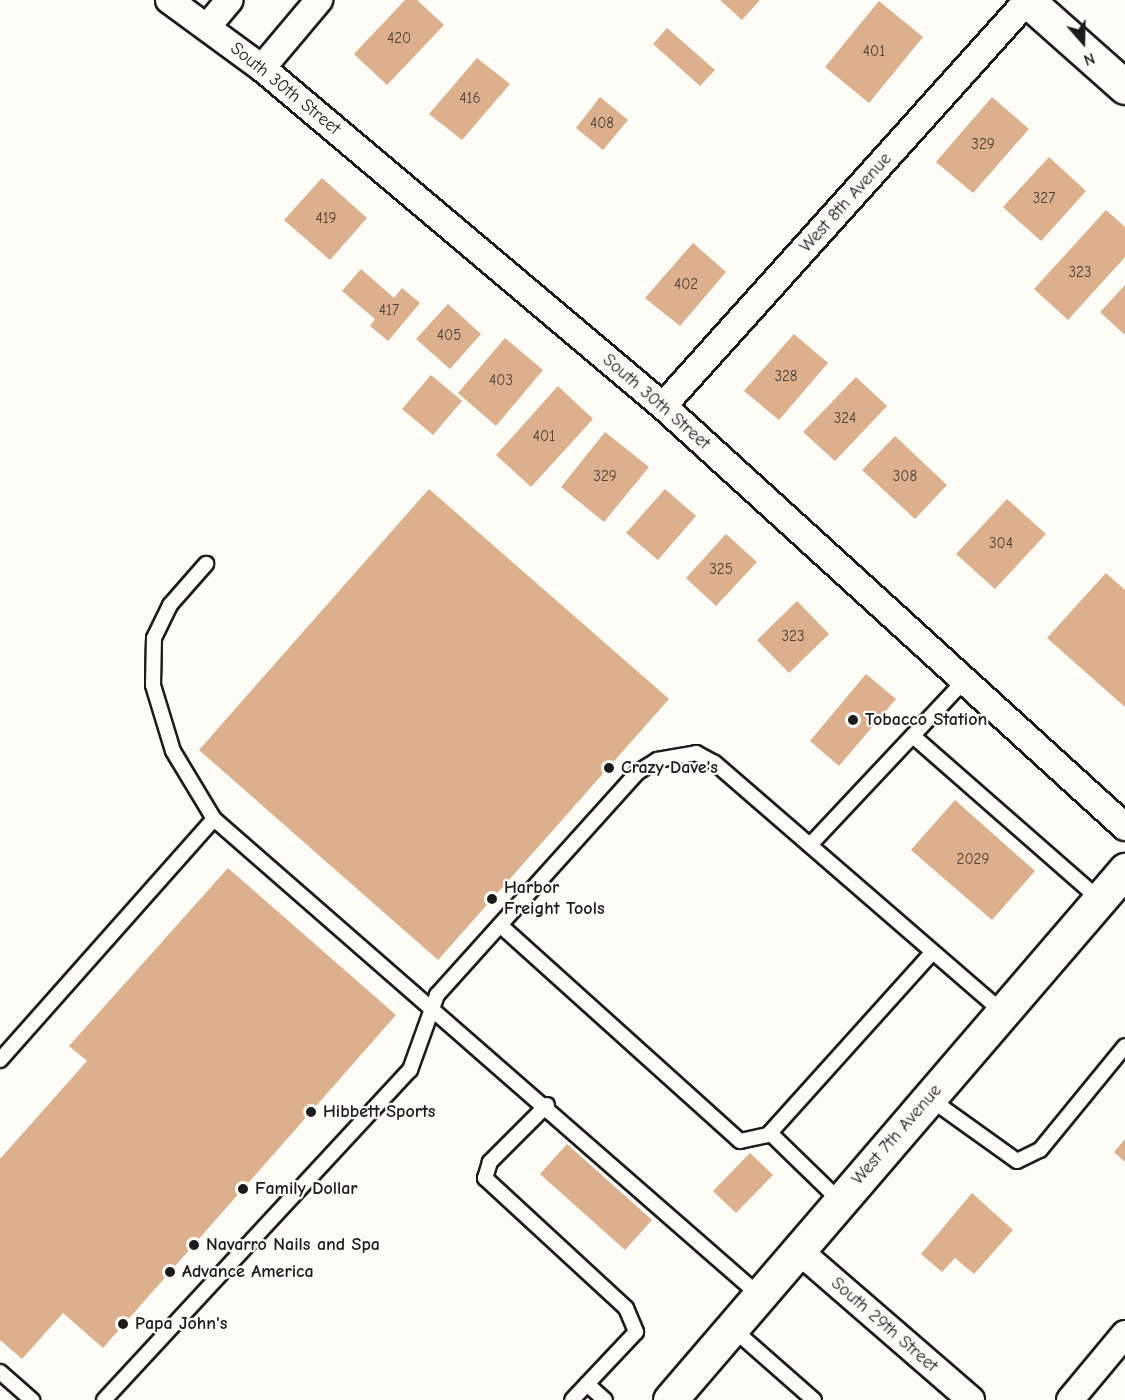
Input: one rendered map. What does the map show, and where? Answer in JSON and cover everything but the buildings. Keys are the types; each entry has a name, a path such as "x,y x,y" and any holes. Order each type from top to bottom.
{"main road":[{"path":"1028,0 1125,87"},
{"name":"West 7th Avenue","path":"670,1400 1125,870"}],"street":[{"name":"South 30th Street","path":"169,0 262,68 663,406 1125,827"},
{"path":"207,27 230,0"},
{"path":"262,68 319,0"},
{"name":"West 8th Avenue","path":"663,406 1028,0"},
{"name":"South 29th Street","path":"798,1250 971,1400"},
{"path":"1070,1400 1125,1334"}],"lane":[{"path":"206,564 170,604 154,638 153,685 173,751 214,819 547,1105 759,1295"},
{"path":"810,845 964,681"},
{"path":"913,736 1100,899"},
{"path":"104,1400 410,1070 432,1005 500,925 638,772 676,754 696,753 715,764 1002,1012"},
{"path":"0,1060 214,819"},
{"path":"500,925 729,1136 759,1141 770,1132 933,952"},
{"path":"929,1098 1017,1161 1040,1150 1125,1046"},
{"path":"547,1105 490,1162 485,1178 634,1318 636,1332 572,1400"},
{"path":"770,1132 840,1201"},
{"path":"732,1328 814,1400"},
{"path":"0,1372 32,1400"},
{"path":"587,1384 605,1400"}],"place":[{"name":"Tobacco Station","path":"853,720"},
{"name":"Crazy Dave's","path":"609,768"},
{"name":"Harbor Freight Tools","path":"492,899"},
{"name":"Hibbett Sports","path":"311,1112"},
{"name":"Family Dollar","path":"243,1189"},
{"name":"Navarro Nails and Spa","path":"194,1245"},
{"name":"Advance America","path":"170,1272"},
{"name":"Papa John's","path":"123,1324"}]}
